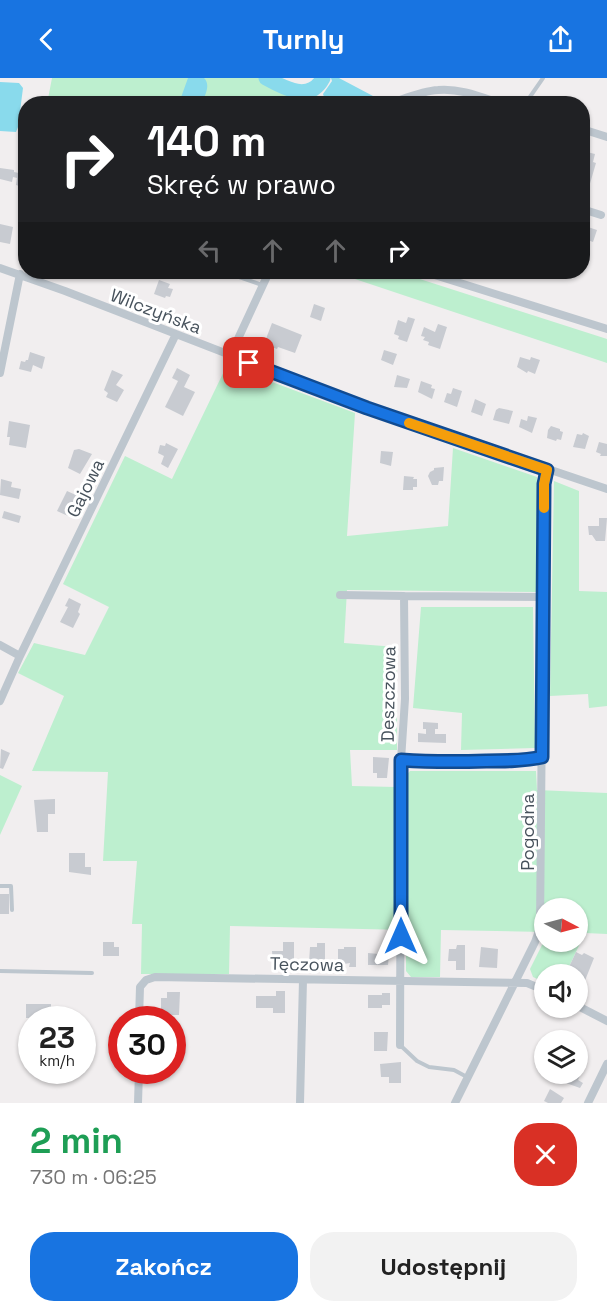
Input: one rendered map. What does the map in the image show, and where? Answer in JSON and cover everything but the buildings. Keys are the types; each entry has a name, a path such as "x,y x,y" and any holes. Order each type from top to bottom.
{"street":[{"path":"413,96 429,91 450,90 476,96"},
{"path":"590,132 607,137"},
{"path":"590,212 601,215"},
{"name":"Wilczyńska","path":"0,268 18,273"},
{"path":"0,373 19,279"},
{"name":"Wilczyńska","path":"33,279 367,408 607,489"},
{"path":"230,356 266,279"},
{"path":"447,279 607,329"},
{"name":"Gajowa","path":"0,701 176,334"},
{"name":"Pogodna","path":"455,1103 536,942 540,928 544,484 547,470"},
{"path":"340,595 543,597"},
{"name":"Deszczowa","path":"400,1045 401,760 405,699 404,596"},
{"path":"0,645 20,656"},
{"name":"Tęczowa","path":"139,1006 140,987 146,980 155,977 527,982 534,985"},
{"path":"300,1103 303,980"},
{"path":"588,1011 607,1021"},
{"path":"588,1103 607,1064"},
{"path":"138,1103 139,1084"}],"lane":[{"path":"531,96 543,78"},
{"path":"244,279 263,286"},
{"path":"401,760 442,762 528,760 542,757"},
{"path":"0,886 11,886 12,910"},
{"path":"0,971 92,973"},
{"path":"400,1045 417,1061 429,1067 454,1070 468,1077"}],"green space":[{"path":"52,78 279,78 299,85 319,81 318,96 49,96"},
{"path":"355,279 420,279 607,339 607,363"},
{"path":"227,365 355,413 347,536 448,526 453,448 537,477 536,592 347,590 344,643 397,647 397,750 350,750 352,786 396,787 410,771 536,771 537,790 607,793 607,934 588,933 588,898 534,898 534,932 441,930 440,977 411,977 406,971 406,930 230,926 229,974 141,974 142,924 132,924 137,861 103,861 108,772 32,771 64,696 18,673 34,643 85,655 109,607 63,584 125,456 172,479"},
{"path":"554,481 579,491 579,591 607,592 607,706 589,708 588,694 550,696"},
{"path":"421,607 533,607 535,748 461,750 462,713 413,708"},
{"path":"0,775 22,786 0,835"},
{"path":"538,952 576,952 570,964 534,964 534,977 530,969"}],"water":[{"path":"188,78 204,78 207,84 205,96 182,96"},
{"path":"331,78 339,78 373,96 324,96 332,81"},
{"path":"0,82 19,83 23,88 22,96 18,96 18,127 16,132 0,131"}],"waterway":[{"path":"266,78 289,89 304,92 318,86 323,78"}],"slow traffic":[{"path":"409,423 547,470 544,484 544,508"}],"route":[{"path":"249,363 367,408 547,470 544,484 542,757 509,761 401,760 401,936"}]}
